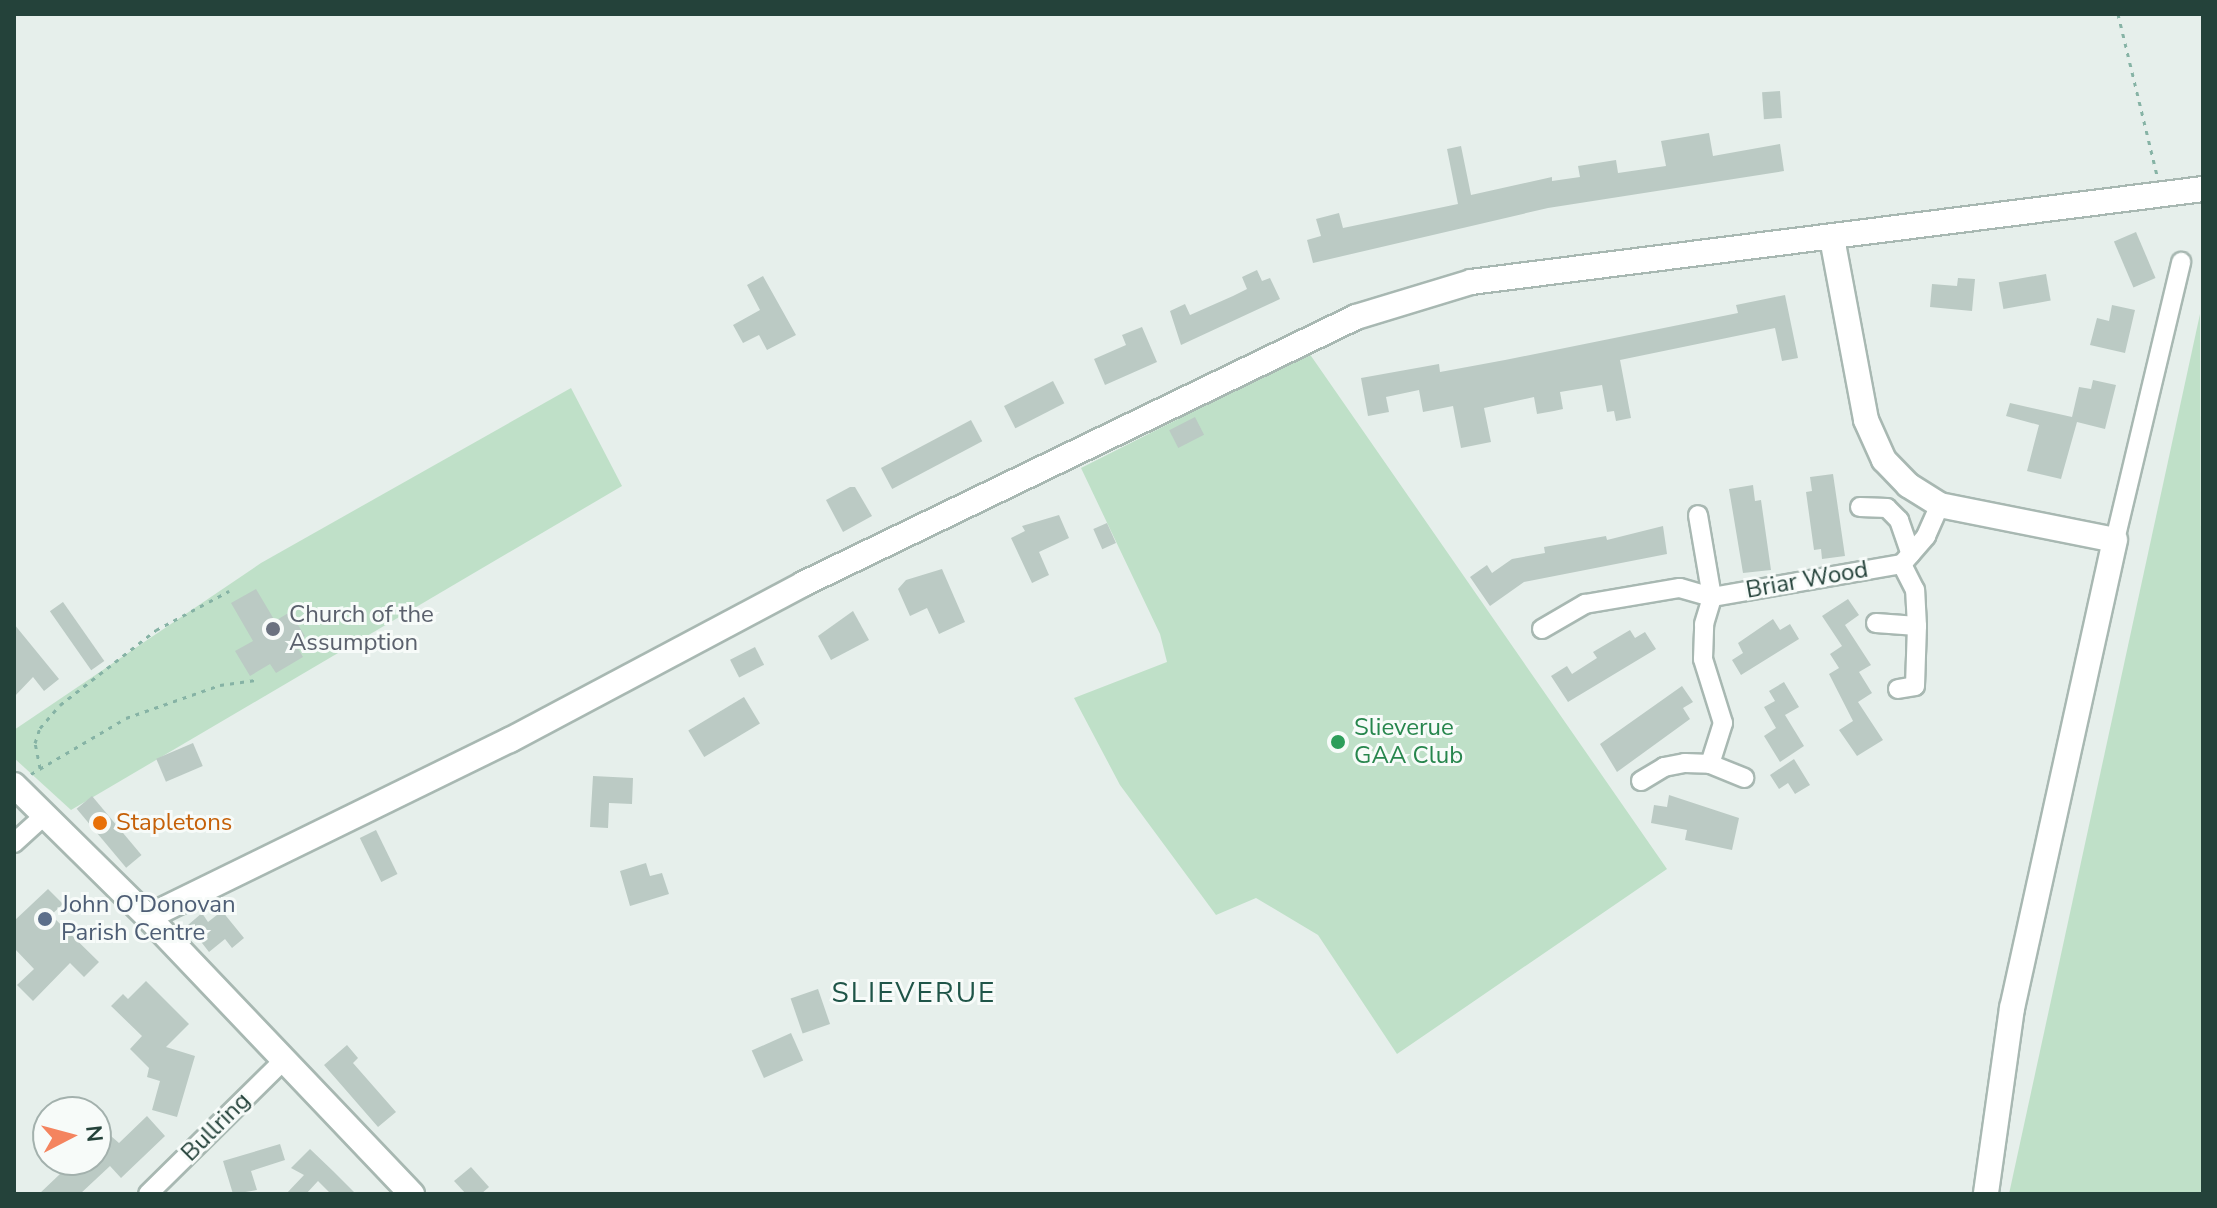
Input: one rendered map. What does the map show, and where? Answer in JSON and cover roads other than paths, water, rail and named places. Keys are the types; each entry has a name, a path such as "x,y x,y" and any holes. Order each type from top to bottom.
{"street":[{"path":"148,917 517,736 803,584 1356,317 1471,282 2200,189"},
{"path":"1832,238 1866,420 1884,460 1908,485 1940,505 2115,540"},
{"path":"1986,1194 2012,1008 2115,540 2181,262"},
{"name":"Briar Wood","path":"1860,507 1875,505 1893,514 1915,590 1915,686 1898,689"},
{"path":"1906,559 1940,505"},
{"name":"Briar Wood","path":"1698,515 1712,597 1704,624 1703,659 1723,723 1710,764"},
{"name":"Briar Wood","path":"1542,629 1585,604 1680,588 1712,597 1906,559"},
{"path":"1876,623 1917,626"},
{"path":"1641,781 1664,767 1710,764 1744,778"},
{"path":"14,785 148,917 412,1194"},
{"path":"14,843 46,814"},
{"name":"Bullring","path":"148,1194 283,1061"}],"place":[{"name":"Church of the Assumption","path":"273,629"},
{"name":"Slieverue GAA Club","path":"1338,742"},
{"name":"Stapletons","path":"100,823"},
{"name":"John O'Donovan Parish Centre","path":"45,919"}],"district":[{"name":"SLIEVERUE","path":"914,993"}]}
